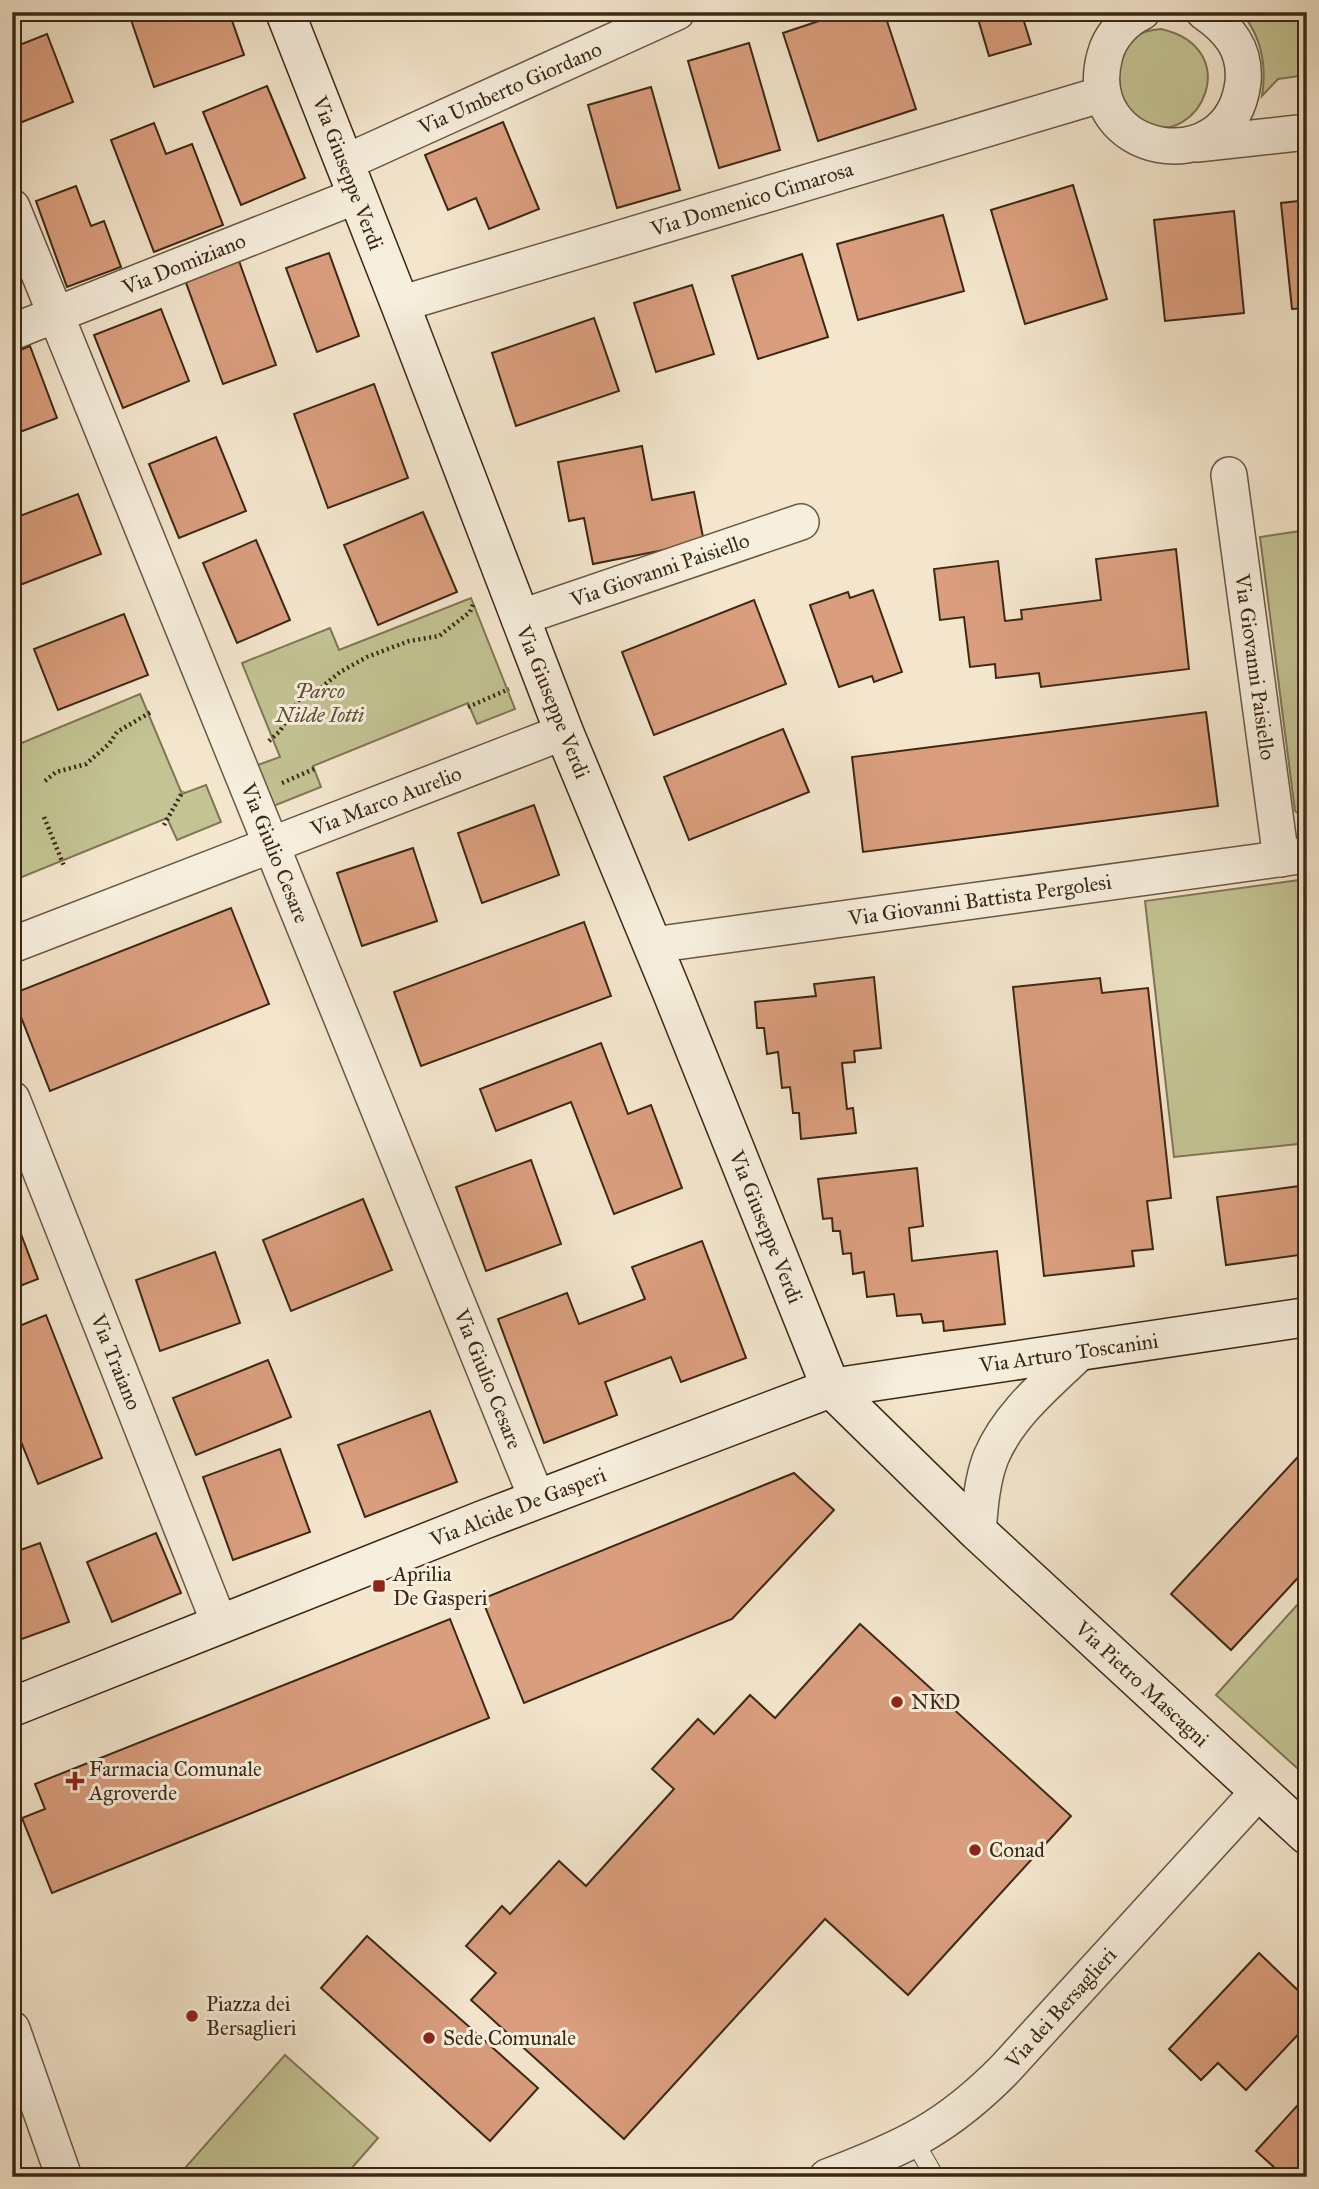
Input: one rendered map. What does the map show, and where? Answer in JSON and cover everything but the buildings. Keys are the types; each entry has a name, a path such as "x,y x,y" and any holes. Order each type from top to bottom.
{"street":[{"name":"Via Giuseppe Verdi","path":"285,12 564,732 653,945 831,1388"},
{"name":"Via Umberto Giordano","path":"350,179 677,12"},
{"path":"1142,12 1133,16 1115,33 1107,46 1101,69 1103,94 1116,121 1134,137 1150,144 1174,147 1307,132"},
{"path":"1190,145 1213,134 1229,119 1241,96 1244,70 1237,44 1222,24 1204,12"},
{"name":"Via Domenico Cimarosa","path":"400,304 1103,94"},
{"name":"Via Domiziano","path":"12,332 350,179"},
{"name":"Via Giulio Cesare","path":"12,207 537,1499"},
{"name":"Via Giovanni Paisiello","path":"1229,475 1294,857"},
{"name":"Via Giovanni Paisiello","path":"519,618 801,522"},
{"name":"Via Marco Aurelio","path":"12,945 564,732"},
{"name":"Via Giovanni Battista Pergolesi","path":"653,945 1294,857"},
{"name":"Via Traiano","path":"12,1100 220,1625"},
{"name":"Via Arturo Toscanini","path":"831,1388 1307,1317"},
{"path":"978,1532 990,1459 1000,1439 1028,1403 1080,1352"},
{"name":"Via Alcide De Gasperi","path":"12,1707 537,1499 831,1388"},
{"name":"Via Pietro Mascagni","path":"831,1388 978,1532 1307,1835"},
{"name":"Via dei Bersaglieri","path":"827,2177 914,2141 947,2122 998,2076 1259,1791"},
{"path":"12,2029 19,2069 64,2177"}],"lane":[{"path":"914,2141 935,2177"}],"path":[{"path":"269,741 280,731 300,698 312,690 322,688 340,672 367,657 409,641 439,636 470,612 476,598"},
{"path":"468,707 512,688"},
{"path":"45,781 56,772 86,764 109,744 117,732 151,712"},
{"path":"274,786 316,768"},
{"path":"164,825 183,790"},
{"path":"44,817 64,866"}],"green space":[{"path":"1241,12 1264,15 1270,12 1307,12 1307,75 1278,79 1262,96 1264,73 1261,52 1254,31"},
{"path":"1161,29 1187,39 1202,55 1208,74 1205,92 1197,109 1183,122 1165,128 1144,125 1122,109 1115,57 1134,37"},
{"path":"1307,530 1307,821 1295,811 1260,537"},
{"name":"Parco Nilde Iotti","path":"471,598 515,709 477,724 468,703 313,766 321,787 271,807 255,766 280,757 242,663 330,628 339,650"},
{"path":"140,694 182,794 206,785 221,822 177,840 167,818 12,881 12,747"},
{"path":"1307,879 1307,1143 1174,1157 1145,901"},
{"path":"1307,1594 1307,1777 1216,1695"},
{"path":"285,2055 378,2138 344,2177 177,2177"}],"place":[{"name":"Aprilia De Gasperi","path":"379,1586"},
{"name":"NKD","path":"897,1702"},
{"name":"Farmacia Comunale Agroverde","path":"75,1781"},
{"name":"Conad","path":"975,1850"},
{"name":"Piazza dei Bersaglieri","path":"192,2016"},
{"name":"Sede Comunale","path":"429,2038"}]}
